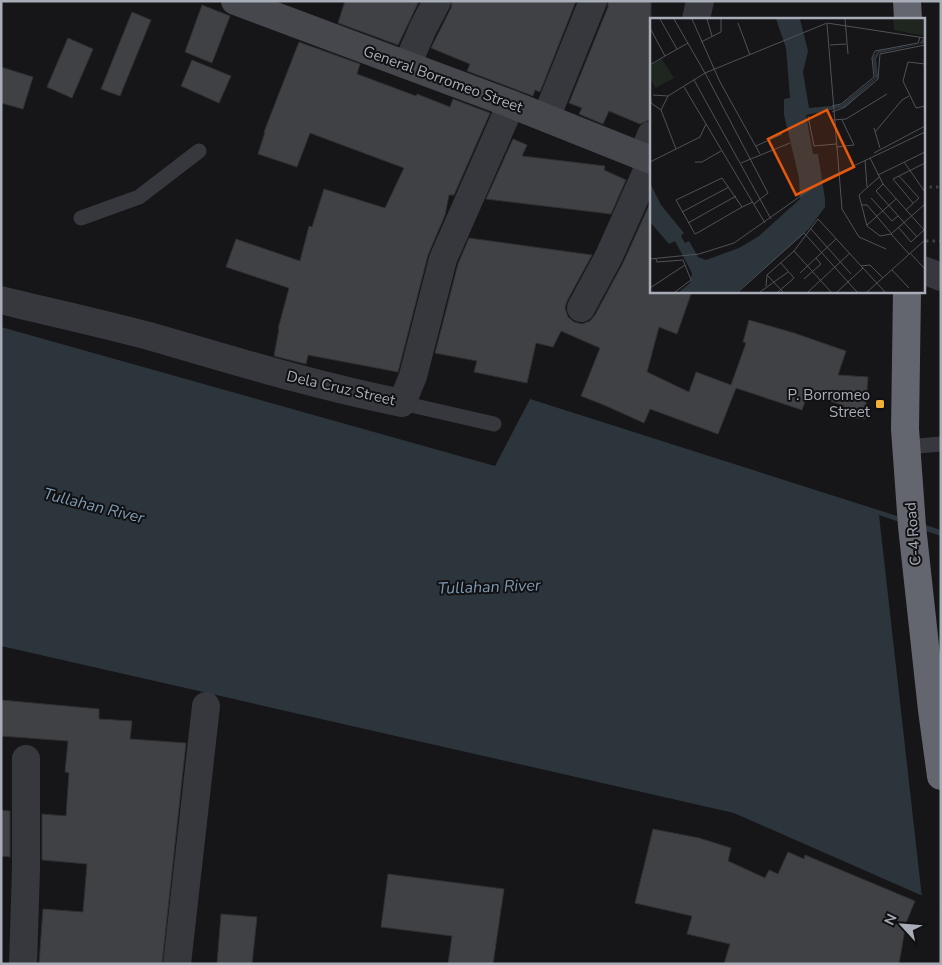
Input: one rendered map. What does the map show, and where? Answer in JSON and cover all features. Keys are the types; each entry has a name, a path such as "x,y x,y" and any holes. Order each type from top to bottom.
{"highway":[{"path":"907,1 908,18"},
{"name":"C-4 Road","path":"907,292 906,447 912,526 941,776"}],"street":[{"name":"General Borromeo Street","path":"235,1 546,118 649,153"},
{"path":"407,66 437,1"},
{"path":"546,118 593,1"},
{"path":"696,18 700,1"},
{"name":"Dela Cruz Street","path":"1,300 146,336 365,396 402,403 413,376 442,259 511,104"},
{"path":"581,308 609,256 649,153"},
{"path":"924,270 941,276"},
{"path":"177,964 206,706"},
{"path":"23,964 26,868 26,759"}],"lane":[{"path":"81,218 139,197 199,151"},
{"path":"402,403 494,424"},
{"path":"906,447 941,444"}],"path":[{"path":"924,187 941,187"},
{"path":"924,241 941,241"}],"water":[{"name":"Tullahan River","path":"1,327 495,466 530,399 941,530 941,904 734,813 1,646"}],"pier":[{"path":"879,515 941,536 941,906 922,898"}],"building":[{"path":"345,1 419,1 398,45 338,23"},
{"path":"452,1 576,1 540,92 535,90 533,96 467,71 470,64 431,48 451,8"},
{"path":"608,1 651,1 650,117 649,120 640,124 609,111 603,124 579,114 582,108 569,103 608,7"},
{"path":"202,5 230,16 212,63 185,52"},
{"path":"132,12 151,20 120,96 101,89"},
{"path":"68,38 93,49 72,98 47,87"},
{"path":"299,42 360,64 357,74 416,96 417,94 450,107 453,99 490,113 454,195 449,195 445,215 428,255 398,372 308,355 306,364 274,356 278,329 289,288 226,267 236,239 300,261 309,226 312,227 324,189 385,208 404,168 310,133 297,167 258,154 264,132"},
{"path":"192,60 231,76 219,103 181,86"},
{"path":"1,67 33,77 23,109 1,103"},
{"path":"513,139 527,145 522,156 605,166 604,170 626,180 611,214 486,199"},
{"path":"650,203 650,292 692,292 677,334 659,327 647,372 689,392 696,372 731,385 746,343 743,342 749,320 846,351 838,375 868,377 865,419 844,417 844,406 808,393 802,410 736,388 718,434 650,409 644,423 581,396 600,348 561,331 553,347 536,343 527,383 474,372 477,361 435,353 458,264 469,238 592,255 565,308 568,317 574,322 582,324 590,321 595,315 623,263"},
{"path":"1,700 99,709 99,719 132,721 130,739 186,743 162,964 39,964 43,909 83,912 87,864 42,860 42,814 66,816 69,773 65,772 68,741 1,736"},
{"path":"1,810 10,811 10,857 1,856"},
{"path":"653,829 699,838 731,848 728,861 765,878 769,870 778,874 788,852 804,859 805,855 915,901 906,923 899,964 724,964 730,944 687,934 692,916 635,903"},
{"path":"388,874 504,889 493,964 448,964 452,936 381,927"},
{"path":"221,914 257,917 252,964 217,964"}],"place":[{"name":"P. Borromeo Street","path":"880,404"}]}
